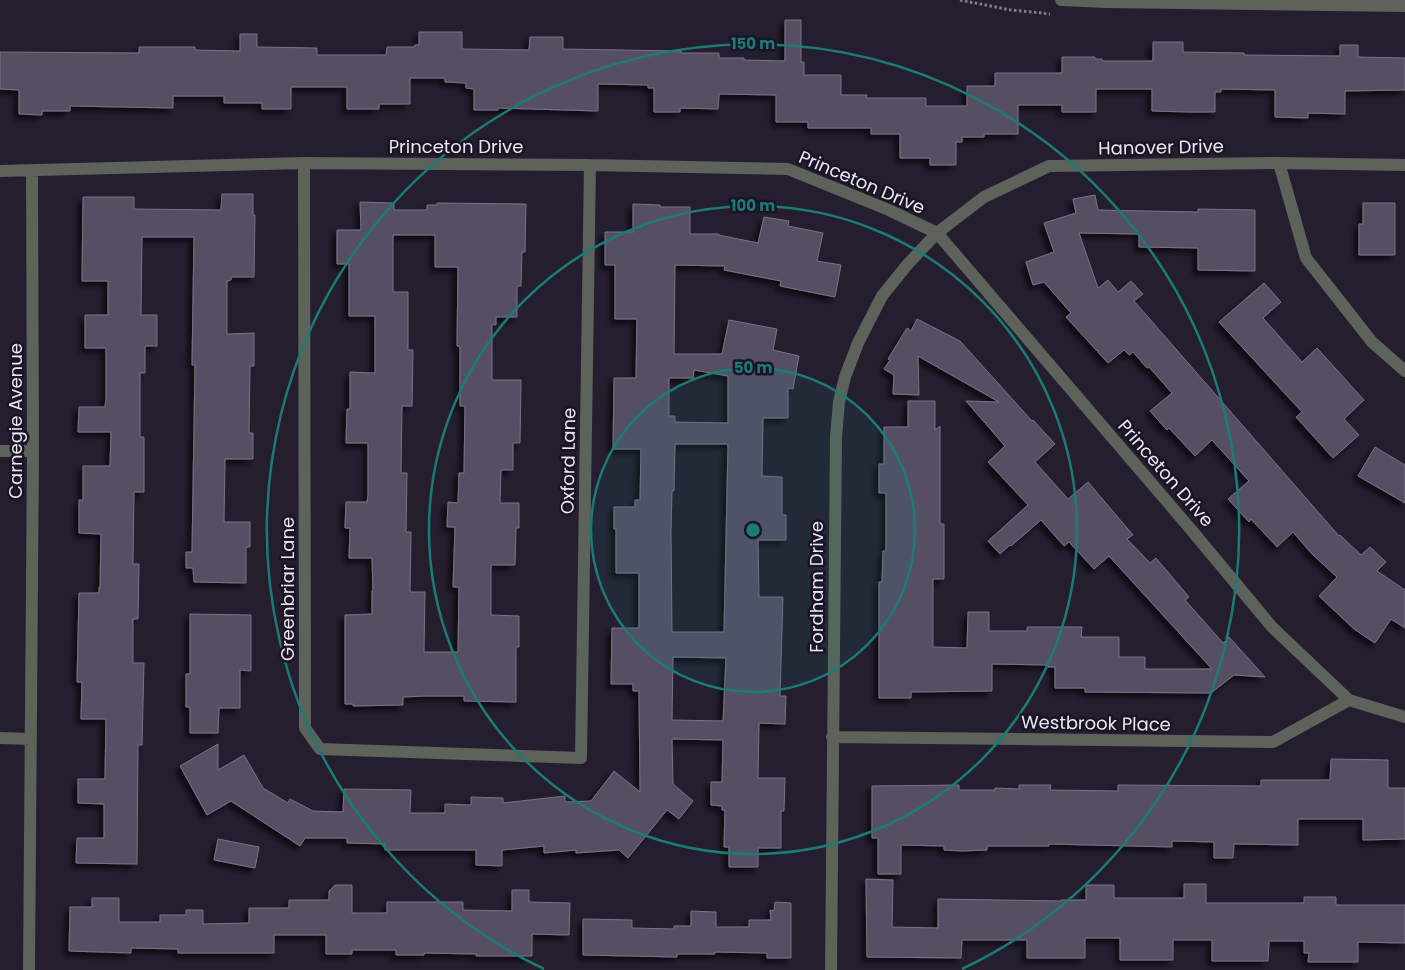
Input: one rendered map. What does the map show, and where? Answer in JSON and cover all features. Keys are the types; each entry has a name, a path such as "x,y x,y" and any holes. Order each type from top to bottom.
{"street":[{"path":"1061,0 1405,6"},
{"name":"Princeton Drive","path":"0,171 304,163 590,165 788,169 888,210 936,233 1188,526 1272,627 1349,700 1405,718"},
{"name":"Greenbriar Lane","path":"304,163 305,728 320,749 581,758"},
{"path":"1279,163 1306,258 1372,342 1405,371"},
{"name":"Hanover Drive","path":"936,233 984,198 1049,166 1279,163 1405,165"},
{"name":"Oxford Lane","path":"581,758 590,165"},
{"name":"Carnegie Avenue","path":"29,970 33,451 32,171"},
{"name":"Fordham Drive","path":"831,970 834,488 836,437 840,402 845,377 858,343 882,296 936,233"},
{"path":"0,451 33,451"},
{"name":"Westbrook Place","path":"832,738 1273,742 1349,700"},
{"path":"0,738 30,739"}],"building":[{"path":"785,20 801,20 801,62 804,62 804,75 841,75 841,95 867,95 866,98 926,98 926,106 967,106 967,86 995,86 995,73 1062,73 1062,57 1095,57 1095,59 1102,59 1103,61 1153,61 1153,42 1183,42 1183,52 1244,53 1244,55 1340,56 1340,45 1358,45 1358,57 1405,58 1405,90 1345,91 1345,114 1308,113 1308,118 1275,117 1275,90 1221,89 1221,92 1215,92 1215,112 1189,112 1152,111 1152,89 1096,89 1096,112 1062,112 1062,105 1018,105 1018,134 984,134 984,137 962,137 962,142 956,142 956,165 930,165 930,158 900,158 900,134 871,134 871,128 808,128 808,122 776,122 776,95 719,94 718,109 680,108 680,112 654,112 654,88 648,88 648,85 598,84 598,111 498,108 498,110 474,110 474,89 466,88 466,83 445,82 445,78 410,78 410,104 379,104 379,109 347,109 347,87 291,87 291,109 262,109 262,103 224,103 224,96 173,96 173,108 70,106 70,111 42,111 42,115 19,114 19,90 0,89 0,52 139,53 139,47 195,47 195,50 240,51 240,34 257,34 257,47 317,48 317,55 386,55 387,47 414,47 419,45 419,32 462,32 462,49 529,50 530,37 563,37 563,49 719,53 719,58 785,61"},
{"path":"222,194 253,194 253,215 255,215 254,277 231,277 231,280 227,281 227,334 254,333 254,366 250,366 249,433 253,433 253,459 225,459 224,522 250,522 250,547 246,547 246,583 194,582 193,568 186,568 186,552 192,552 195,365 192,365 194,237 142,237 141,315 157,315 157,346 145,346 145,373 140,373 140,437 144,437 144,492 134,492 133,564 139,564 138,619 133,619 133,663 144,663 142,745 138,745 137,864 76,863 77,838 104,838 104,804 78,803 78,779 105,779 106,719 81,719 82,682 77,682 79,593 99,593 101,534 79,533 79,500 83,500 83,466 110,466 111,432 78,432 79,407 105,407 106,399 106,348 85,348 85,315 108,315 108,281 82,281 83,197 134,197 134,209 221,210"},
{"path":"1095,195 1098,210 1198,212 1198,209 1255,210 1255,271 1198,270 1198,248 1139,247 1139,234 1079,233 1098,288 1108,280 1118,292 1131,281 1143,294 1134,301 1339,536 1361,555 1370,547 1386,562 1377,571 1405,590 1405,628 1391,619 1375,643 1354,629 1319,596 1337,577 1312,554 1293,532 1277,547 1251,519 1249,522 1228,499 1249,481 1212,440 1195,456 1150,411 1172,393 1149,367 1147,368 1133,352 1129,355 1124,350 1108,363 1066,317 1071,313 1044,282 1033,285 1026,262 1054,252 1044,223 1076,213 1073,199"},
{"path":"360,202 394,203 394,210 427,210 427,205 437,205 437,203 526,204 525,252 522,252 521,286 517,286 517,317 496,317 496,325 492,324 492,380 521,380 520,443 513,443 513,470 501,470 500,503 519,503 519,528 516,528 515,565 491,565 491,615 519,616 519,647 516,647 516,702 464,701 464,696 427,696 403,697 403,705 353,706 353,704 345,704 345,615 372,614 373,591 372,558 349,558 350,528 345,528 346,502 367,502 368,495 368,443 346,443 347,409 350,409 350,372 375,373 375,316 349,316 349,264 337,264 337,230 361,230","holes":["393,235 435,235 435,267 458,267 457,346 460,347 460,406 465,406 464,473 459,473 458,503 448,502 447,527 455,527 453,587 459,587 458,652 424,652 425,592 410,592 411,532 406,532 407,473 401,473 402,406 412,406 413,350 408,350 408,292 393,292"]},
{"path":"1363,203 1395,203 1395,255 1359,255 1359,224 1363,224"},
{"path":"633,204 660,205 660,207 690,207 690,234 719,234 758,243 764,217 789,221 788,226 823,233 817,261 841,265 835,297 780,286 781,281 724,270 725,266 675,265 674,354 722,354 729,320 777,329 773,350 799,356 793,389 788,388 788,418 763,418 762,476 782,477 782,515 786,515 786,540 758,540 759,597 783,597 780,696 786,696 785,724 759,723 758,778 785,778 784,811 781,811 781,848 758,848 758,867 729,867 729,847 724,847 725,810 722,810 722,806 711,805 711,782 722,782 723,740 672,739 673,784 693,801 679,819 667,810 628,858 619,850 576,853 576,850 544,853 544,846 502,850 502,866 476,865 476,850 385,850 385,844 347,843 347,838 305,838 300,846 231,801 207,815 180,766 218,744 218,770 244,755 263,788 288,803 290,799 313,811 343,812 344,789 411,790 410,813 445,813 445,804 471,805 471,797 503,798 503,803 565,796 565,802 591,801 614,771 640,792 639,691 633,691 633,684 611,684 612,628 639,628 639,573 616,573 614,507 635,507 635,500 640,500 641,449 613,449 614,378 636,378 637,319 615,319 615,265 605,265 605,232 633,232","holes":["694,370 728,376 728,423 675,422 675,416 669,416 669,378 693,378","675,444 727,444 724,632 672,632 671,532 672,491 674,491","673,657 726,658 723,721 672,720"]},
{"path":"1264,283 1281,302 1263,318 1302,362 1317,348 1364,400 1344,419 1359,435 1333,458 1296,417 1302,412 1219,322"},
{"path":"917,319 960,341 1055,444 1035,462 1068,499 1088,482 1133,535 1127,539 1150,563 1156,558 1189,597 1185,600 1223,643 1229,637 1265,677 1234,675 1211,693 1085,692 1085,688 1055,688 1055,667 1048,667 1048,665 992,664 992,691 911,692 911,698 879,698 879,582 882,582 883,551 886,551 886,493 879,493 879,464 884,464 884,427 908,427 908,401 935,401 935,430 940,426 940,524 944,524 944,579 933,579 933,647 967,648 968,612 989,612 989,631 1027,631 1027,627 1082,627 1081,637 1119,637 1119,657 1145,657 1145,669 1212,669 1109,556 1094,569 1069,542 1064,546 1041,520 1000,554 988,541 1028,505 988,462 1005,446 966,401 999,402 918,356 919,395 893,394 894,375 884,369 907,328 911,331"},
{"path":"1375,447 1405,465 1405,503 1358,476"},
{"path":"190,614 251,615 251,671 240,670 240,708 219,708 218,733 190,733 190,707 186,707 186,674 190,674"},
{"path":"1331,759 1388,760 1388,788 1405,788 1405,839 1363,840 1363,819 1298,819 1298,845 1234,844 1233,858 1214,858 1214,842 1172,841 1172,847 1049,844 1049,846 987,846 987,850 962,851 944,850 944,846 901,845 901,874 878,874 878,838 872,838 872,786 959,785 959,790 995,790 995,788 1019,789 1019,785 1051,785 1050,790 1118,791 1118,785 1261,786 1261,780 1330,780"},
{"path":"218,839 259,847 255,868 214,860"},
{"path":"866,879 893,880 892,927 938,928 938,899 1086,900 1086,885 1114,885 1114,898 1184,898 1184,884 1206,884 1206,903 1304,903 1304,897 1336,897 1336,905 1405,905 1405,943 1358,942 1358,962 1308,962 1309,953 1304,953 1304,941 1269,941 1268,961 1212,961 1212,940 1173,940 1173,960 1120,960 1120,938 1085,938 1085,958 1027,958 1027,940 962,940 961,958 867,957"},
{"path":"335,885 352,885 352,913 387,913 387,902 463,902 463,910 512,911 512,890 529,890 529,902 570,903 569,935 532,934 532,956 476,956 477,954 424,953 424,955 396,955 396,950 352,950 352,954 326,954 326,935 274,935 274,953 178,953 178,949 131,948 131,953 69,951 70,907 92,907 92,898 119,898 119,922 160,922 160,915 186,915 186,910 203,910 203,924 249,923 249,908 289,908 289,900 329,900 329,891"},
{"path":"775,902 791,903 791,958 767,958 767,953 715,952 715,954 677,954 677,957 583,955 583,919 632,920 632,928 674,929 674,926 691,926 691,911 716,912 716,927 749,927 749,920 771,920 770,910 774,911"}]}
